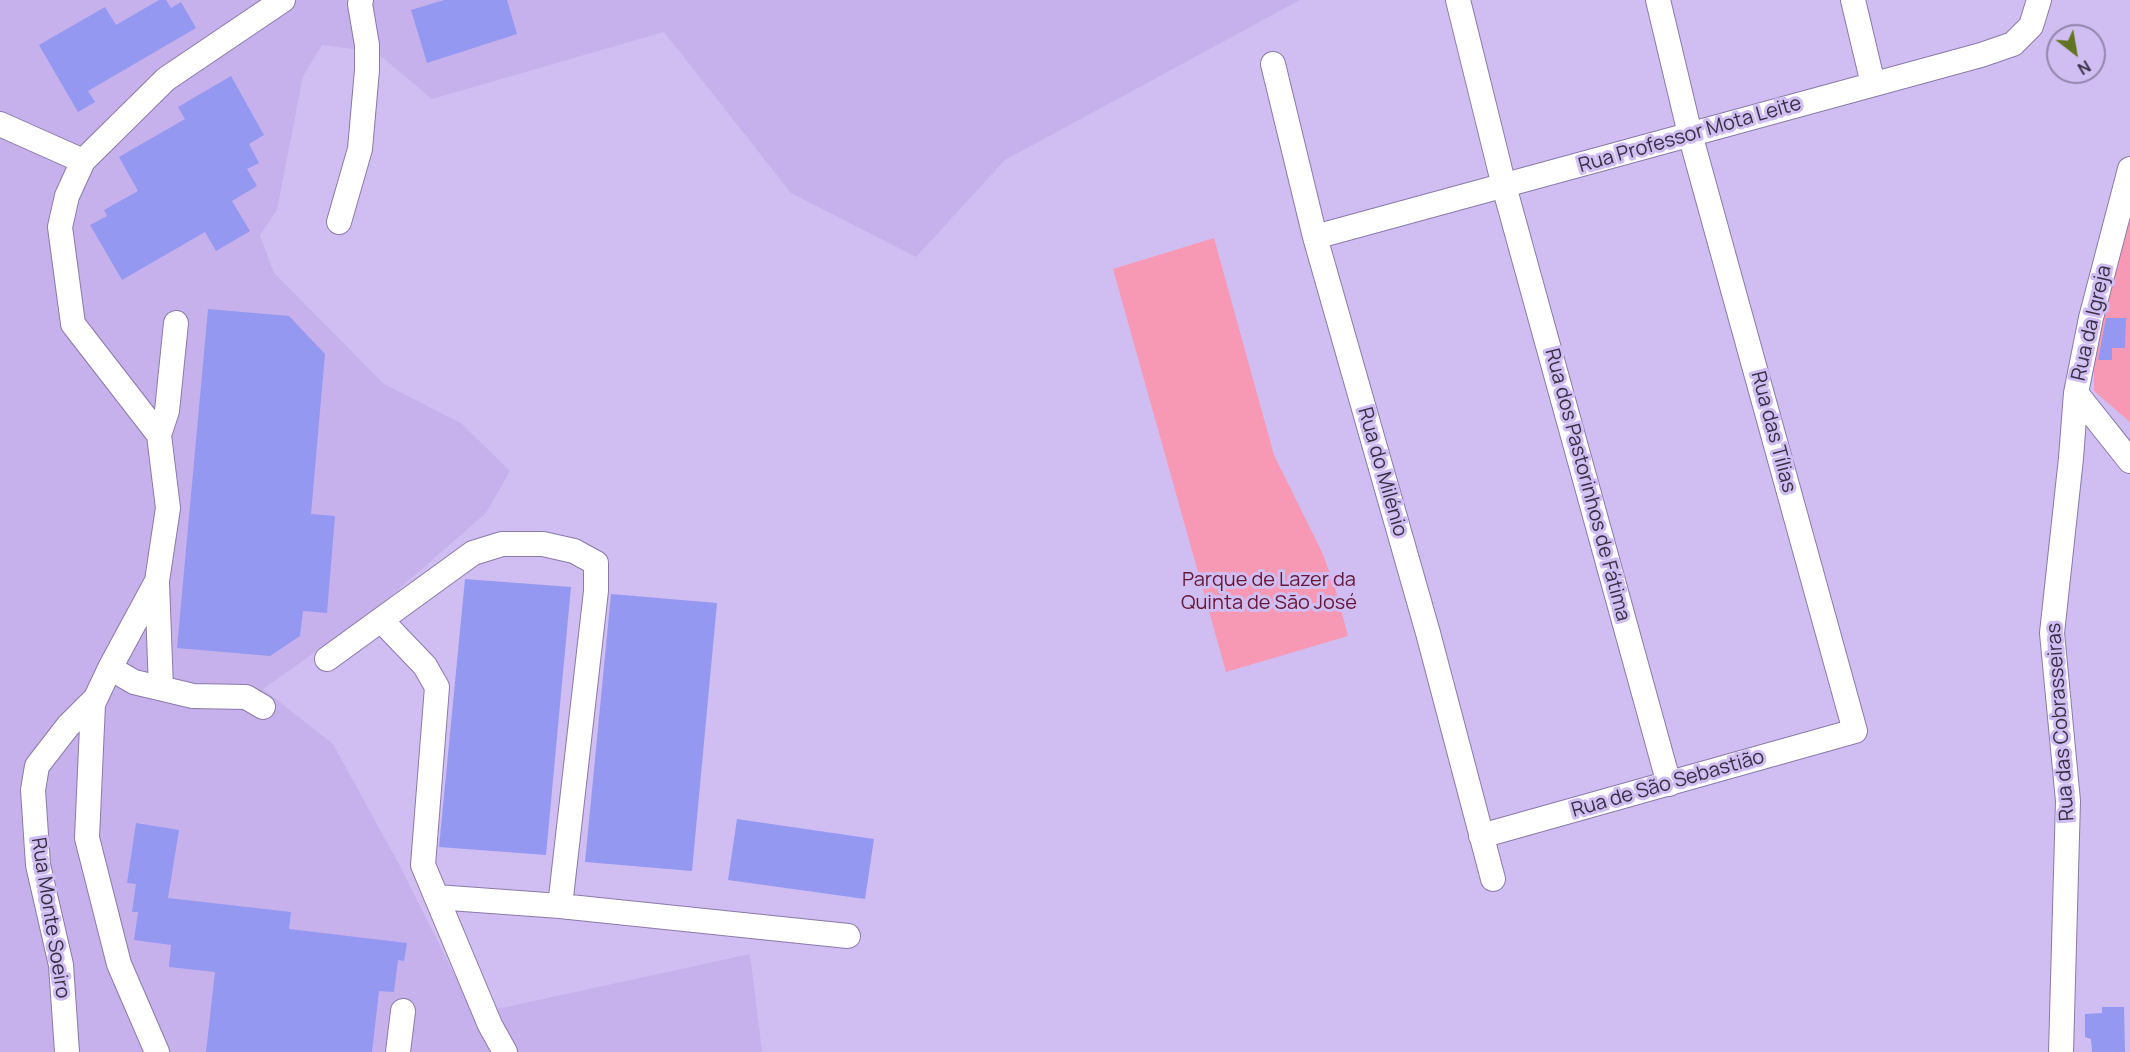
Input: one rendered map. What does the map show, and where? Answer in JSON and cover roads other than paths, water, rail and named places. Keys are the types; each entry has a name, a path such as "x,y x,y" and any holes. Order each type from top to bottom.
{"street":[{"path":"159,435 73,324 60,227 67,196 83,161 166,79 283,0"},
{"path":"339,222 360,149 367,70 367,45 361,0"},
{"name":"Rua dos Pastorinhos de Fátima","path":"1458,0 1504,186 1669,784"},
{"name":"Rua das Tílias","path":"1658,0 1690,134 1855,731"},
{"path":"1853,0 1873,84"},
{"name":"Rua Professor Mota Leite","path":"1315,237 1981,56 2013,44 2031,26 2039,0"},
{"name":"Rua do Milénio","path":"1274,64 1315,237 1428,633 1493,879"},
{"path":"0,124 83,161"},
{"name":"Rua da Igreja","path":"2130,169 2091,318 2076,393 2130,461"},
{"path":"161,688 157,581 168,508 159,435 167,411 176,322"},
{"name":"Rua das Cobrasseiras","path":"2061,1052 2068,801 2052,633 2072,458 2076,393"},
{"path":"327,659 473,553 502,544 543,544 574,551 596,563 596,591 560,906"},
{"path":"157,581 93,704 87,838 119,964 157,1052"},
{"path":"381,620 426,666 437,687 423,865 490,1025 505,1052"},
{"path":"110,668 134,682 193,696 246,697 263,707"},
{"name":"Rua Monte Soeiro","path":"67,1052 61,965 38,865 33,790 37,766 68,726 95,699"},
{"name":"Rua de São Sebastião","path":"1481,836 1855,731"},
{"path":"436,897 560,906 848,936"},
{"path":"398,1052 403,1011"}],"park label":[{"name":"Parque de Lazer da Quinta de São José","path":"1269,592"}]}
